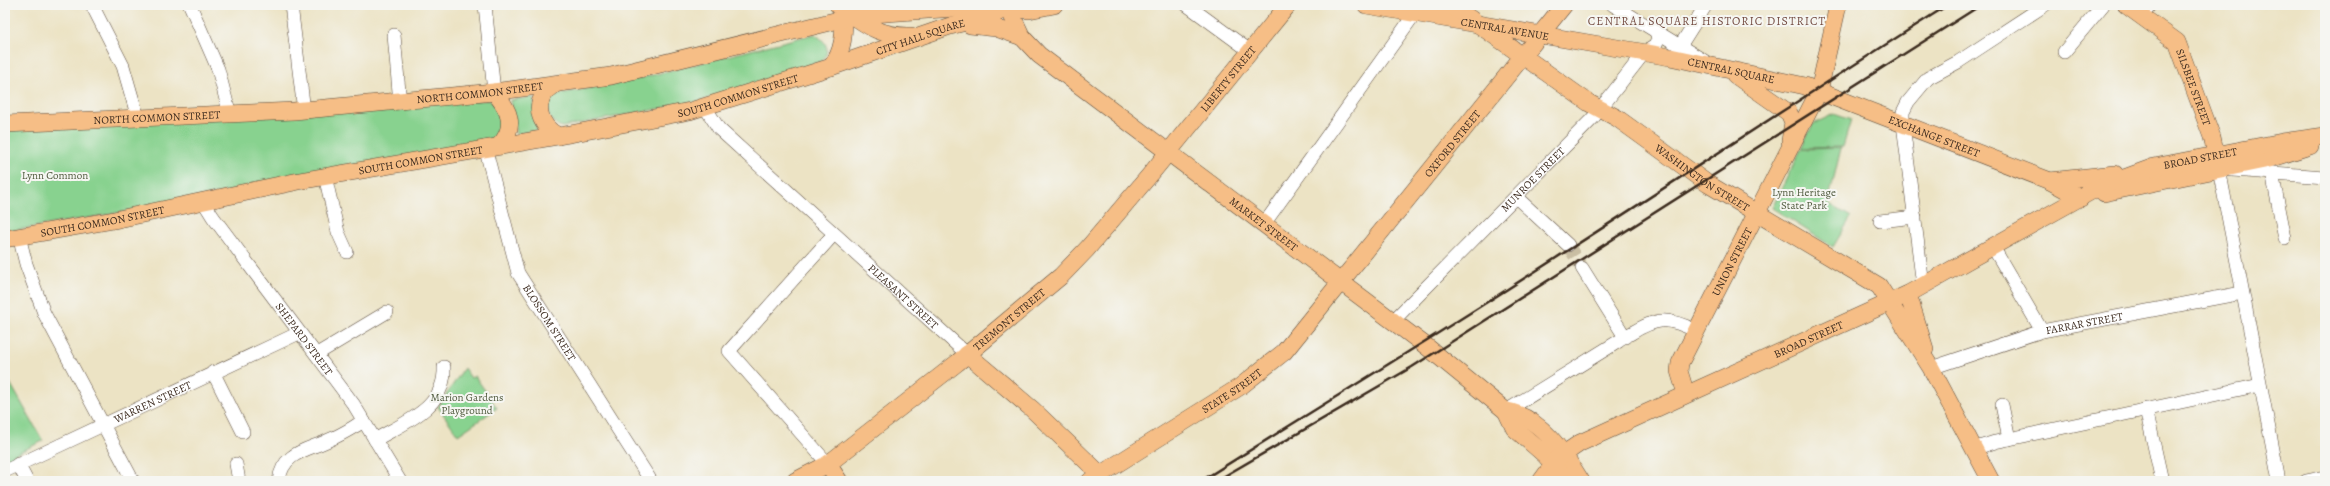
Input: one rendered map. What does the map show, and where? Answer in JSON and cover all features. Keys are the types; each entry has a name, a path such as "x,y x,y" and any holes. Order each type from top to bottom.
{"main road":[{"name":"CITY HALL SQUARE","path":"940,7 1011,6 1029,10 1054,5"},
{"name":"LIBERTY STREET","path":"1167,152 1288,5"},
{"name":"CENTRAL AVENUE","path":"1366,5 1418,9 1480,25 1644,53"},
{"name":"WASHINGTON STREET","path":"1452,5 1601,110 1617,118 1708,184 1873,281 1890,302 1930,368 1991,481"},
{"name":"OXFORD STREET","path":"1340,281 1564,5"},
{"name":"UNION STREET","path":"1686,394 1678,369 1787,151 1812,88 1828,41 1838,5"},
{"name":"SILSBEE STREET","path":"2126,5 2146,10 2177,42 2212,137 2217,162"},
{"name":"CITY HALL SQUARE","path":"832,67 950,26 993,15 1011,6"},
{"name":"MARKET STREET","path":"1011,6 1022,37 1039,55 1433,351 1506,411 1527,419 1575,479"},
{"name":"NORTH COMMON STREET","path":"5,124 304,111 400,103 553,86 634,71 845,11 940,7"},
{"path":"832,67 841,47 845,11 882,33 903,36 926,34"},
{"path":"950,26 983,26 1022,37"},
{"name":"CENTRAL SQUARE","path":"1644,53 1812,88"},
{"name":"SOUTH COMMON STREET","path":"12,238 114,220 325,176 558,136 705,107 832,67"},
{"path":"1721,68 1789,112 1792,127 1787,151"},
{"path":"553,86 542,98 539,114 546,127 558,136"},
{"name":"EXCHANGE STREET","path":"1812,88 2050,181 2081,198"},
{"path":"493,146 508,133 510,118 507,109 494,92"},
{"name":"BROAD STREET","path":"2081,198 2217,162 2325,136"},
{"name":"BROAD STREET","path":"1541,481 1558,458 1580,443 1908,294 2097,188 2140,170 2217,162 2269,159 2325,141"},
{"name":"TREMONT STREET","path":"795,481 828,464 967,354 1070,267 1167,152"},
{"name":"EXCHANGE STREET","path":"2050,181 2074,180 2140,170"},
{"name":"STATE STREET","path":"1099,479 1257,374 1295,341 1340,281"},
{"name":"WASHINGTON STREET","path":"1908,294 1930,368"},
{"name":"PLEASANT STREET","path":"967,354 1032,409 1099,479"},
{"path":"828,464 839,481"}],"street":[{"path":"92,5 123,66 138,118"},
{"path":"190,5 218,69 230,115"},
{"path":"291,5 304,111"},
{"path":"485,5 494,92"},
{"path":"1187,5 1250,52"},
{"path":"1613,5 1680,46 1721,68"},
{"path":"1680,46 1706,5"},
{"path":"1923,286 1903,124 1903,112 1908,102 1928,78 1958,62 2045,5"},
{"path":"2064,52 2102,5"},
{"path":"1264,224 1418,9"},
{"name":"MUNROE STREET","path":"1393,321 1601,110 1644,53 1655,46 1658,39 1656,31"},
{"path":"394,35 400,103"},
{"name":"PLEASANT STREET","path":"705,107 719,130 967,354"},
{"name":"BLOSSOM STREET","path":"493,146 518,273 651,481"},
{"path":"2279,481 2217,162 2272,173 2325,177"},
{"path":"2272,173 2285,238"},
{"path":"325,176 338,232 347,252"},
{"path":"1516,197 1568,245"},
{"name":"SHEPARD STREET","path":"203,201 212,217 299,333 317,354 364,421 400,481"},
{"path":"1880,221 1915,217"},
{"path":"828,464 729,351 834,234"},
{"path":"12,238 26,264 44,313 133,481"},
{"path":"1993,247 2042,331"},
{"path":"1582,268 1625,337"},
{"name":"FARRAR STREET","path":"1930,368 2042,331 2242,293"},
{"path":"317,354 387,312"},
{"path":"1506,411 1625,337 1652,322 1667,320 1682,324 1696,331"},
{"name":"WARREN STREET","path":"5,471 102,424 299,333"},
{"path":"375,440 425,410 432,404 443,387 444,367"},
{"path":"213,372 243,432"},
{"path":"1973,449 2009,439 2260,385"},
{"path":"2002,405 2009,439"},
{"path":"2146,409 2162,481"},
{"path":"279,481 282,469 293,455 331,440 364,421"},
{"path":"18,464 27,481"},
{"path":"236,464 239,481"},
{"path":"2306,481 2325,477"}],"green space":[{"path":"814,34 826,45 827,53 822,61 700,101 562,127 552,121 549,116 548,107 550,102 558,94 633,80"},
{"path":"533,97 539,130 516,134 510,100"},
{"name":"Lynn Common","path":"488,100 495,102 505,125 494,140 123,212 5,232 5,130"},
{"path":"1834,114 1851,120 1843,147 1801,148 1813,124"},
{"name":"Lynn Heritage State Park","path":"1841,148 1828,203 1851,217 1833,247 1772,208 1801,149"},
{"name":"Marion Gardens Playground","path":"464,368 471,378 475,376 497,408 458,435 438,407"},
{"path":"5,374 43,441 13,455 12,459 5,461"}],"tunnel":[{"path":"1568,245 1582,268"}],"railway":[{"path":"1201,481 1428,340 1948,5"},
{"path":"1216,481 1412,367 1981,5"}],"district":[{"name":"CENTRAL SQUARE HISTORIC DISTRICT","path":"1707,21"}]}
